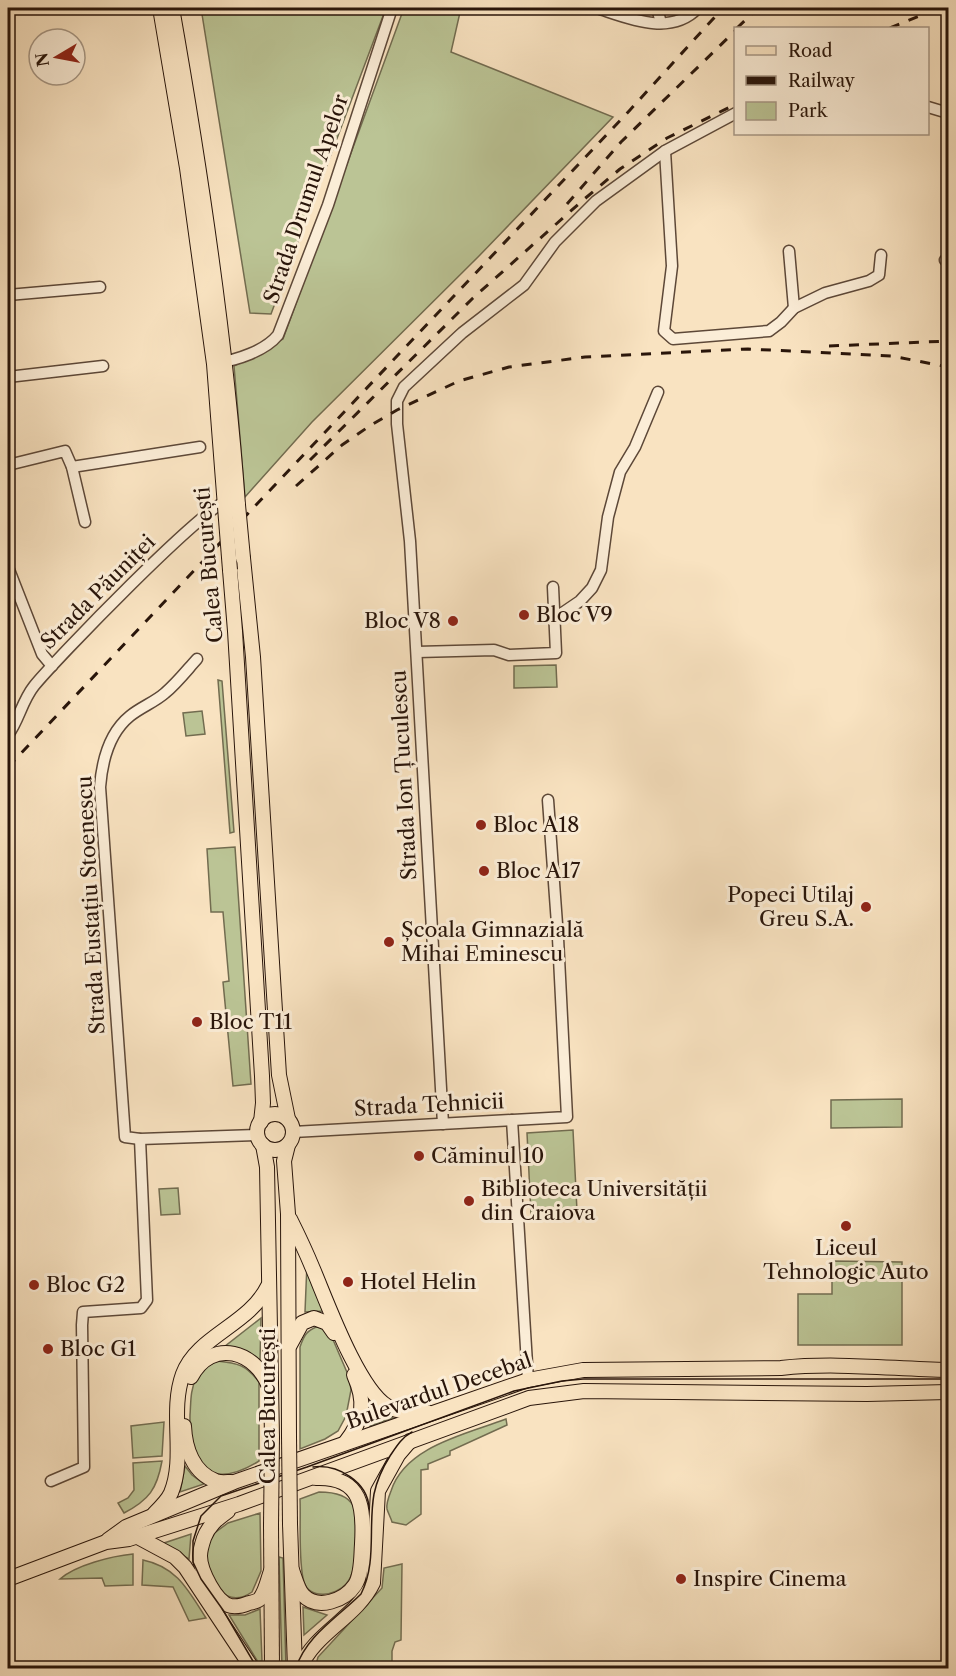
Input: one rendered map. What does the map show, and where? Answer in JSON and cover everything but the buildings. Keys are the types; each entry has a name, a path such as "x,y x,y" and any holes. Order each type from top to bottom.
{"main road":[{"name":"Calea București","path":"160,8 220,363"},
{"name":"Calea București","path":"172,8 198,168 220,363 231,503 230,570 262,1076 263,1103 260,1134 267,1167 272,1397 272,1668"},
{"name":"Calea București","path":"231,503 243,558 250,630 279,1075 290,1132 284,1161 288,1214 290,1524 296,1668"},
{"path":"235,631 250,630"},
{"path":"276,1114 290,1132 282,1149 274,1150 260,1134 267,1116 276,1114"},
{"path":"288,1214 331,1313 362,1376 375,1395 387,1406 395,1409 434,1412"},
{"path":"147,1518 170,1496 177,1473 176,1418 183,1373 194,1356 209,1341 227,1330 262,1298 269,1284"},
{"path":"289,1347 302,1323 314,1318 321,1319 332,1329 360,1389 360,1421 343,1445"},
{"path":"234,1482 216,1481 196,1467 187,1448 184,1429 188,1382 196,1367 208,1356 222,1353 236,1355 249,1361 261,1371 272,1397"},
{"name":"Bulevardul Decebal","path":"106,1542 126,1527 234,1482 528,1380 583,1370 870,1365 948,1370"},
{"name":"Bulevardul Decebal","path":"8,1579 106,1542 136,1536 239,1504 529,1398 584,1391 867,1394 948,1392"},
{"path":"300,1668 310,1650 354,1611 373,1583 378,1491 394,1461 411,1440"},
{"path":"292,1570 302,1595 315,1602 326,1603 335,1602 348,1593 359,1574 363,1522 357,1495 352,1488 333,1480 311,1478"},
{"path":"239,1504 214,1521 204,1536 200,1557 212,1589 224,1602 232,1606 251,1602 262,1596 271,1570"},
{"path":"136,1536 157,1545 185,1567 252,1668"}],"street":[{"name":"Strada Drumul Apelor","path":"220,363 272,343 278,335 328,205 392,8"},
{"path":"597,8 648,24 661,23 693,13 698,8"},
{"path":"657,8 661,23"},
{"path":"929,108 948,113"},
{"name":"Strada Ion Țuculescu","path":"443,1124 410,541 397,424 397,401 404,387 462,333 524,285 555,242 597,201 665,151 734,114"},
{"path":"665,151 672,266 664,331 672,339 769,331 794,308 825,293 879,275 881,255"},
{"path":"789,251 794,308"},
{"path":"8,295 100,287"},
{"path":"8,377 103,366"},
{"path":"555,618 586,595 601,570 608,517 620,472 635,447 658,392"},
{"path":"72,467 200,447"},
{"path":"8,465 65,451 72,467 85,522"},
{"name":"Strada Păuniței","path":"8,735 33,688 52,666 155,560 231,503"},
{"path":"8,567 42,654 52,666"},
{"path":"417,652 494,650 508,655 556,653 553,587"},
{"name":"Strada Eustațiu Stoenescu","path":"140,1139 125,1137 100,787 101,770 106,752 119,728 130,716 165,693 197,659"},
{"name":"Strada Tehnicii","path":"290,1132 567,1117 548,800"},
{"path":"512,1120 528,1380"},
{"path":"51,1481 84,1467 81,1325 83,1312 141,1308 147,1300 140,1139 260,1134"}],"green space":[{"path":"201,8 386,8 271,314 250,313"},
{"path":"404,8 461,8 451,52 613,117 479,256 312,422 245,497 234,366 283,339"},
{"path":"556,665 557,687 514,688 514,666"},
{"path":"218,680 222,681 234,832 230,833"},
{"path":"202,711 205,734 186,736 183,713"},
{"path":"235,847 251,1084 233,1086 223,982 229,981 223,912 211,912 207,849"},
{"path":"902,1099 902,1127 831,1128 831,1100"},
{"path":"573,1130 577,1211 531,1214 527,1133"},
{"path":"178,1188 180,1214 161,1215 159,1189"},
{"path":"832,1261 902,1262 902,1345 798,1345 798,1294 832,1294"},
{"path":"307,1263 323,1311 305,1312"},
{"path":"261,1318 260,1360 236,1348 224,1347"},
{"path":"319,1326 331,1335 349,1377 351,1390 346,1416 338,1431 300,1449 300,1347 306,1334"},
{"path":"217,1361 241,1366 259,1382 259,1461 242,1470 227,1474 215,1473 206,1469 198,1460 193,1448 191,1433 190,1415 194,1383 202,1371"},
{"path":"374,1404 393,1418 370,1426"},
{"path":"506,1419 507,1425 450,1451 450,1455 428,1464 428,1469 421,1470 421,1514 406,1525 392,1522 387,1509 388,1500 398,1476 409,1463 423,1452 439,1444"},
{"path":"164,1422 162,1456 133,1458 131,1426"},
{"path":"162,1461 150,1493 140,1503 124,1513 118,1503 128,1498 134,1490 133,1463"},
{"path":"185,1466 204,1484 180,1492"},
{"path":"319,1492 332,1493 349,1500 356,1513 357,1522 355,1560 351,1575 342,1588 324,1594 317,1594 307,1588 302,1574 300,1553 300,1499"},
{"path":"260,1513 261,1571 252,1592 243,1597 226,1595 213,1583 206,1565 205,1554 209,1537 228,1523"},
{"path":"191,1534 189,1559 161,1544"},
{"path":"133,1554 133,1585 105,1586 102,1578 60,1579 75,1569 95,1562"},
{"path":"279,1557 283,1558 286,1668 282,1668"},
{"path":"143,1560 155,1563 173,1574 187,1589 206,1618 189,1621 173,1587 142,1585"},
{"path":"402,1564 401,1640 395,1642 392,1651 392,1668 315,1668 318,1657 382,1588 384,1568"},
{"path":"303,1607 327,1615 304,1635"},
{"path":"260,1609 262,1661 258,1662 229,1615 245,1615"}],"tram line":[{"path":"257,1668 223,1610 201,1579 193,1562 193,1541 201,1516 221,1496 514,1391 562,1381 583,1379 948,1379"},
{"path":"296,1668 307,1646 361,1594 369,1570 372,1506 380,1474 402,1439 412,1432"},
{"path":"313,1467 332,1468 350,1477 363,1490 369,1508"}],"railway":[{"path":"8,767 630,110 723,8"},
{"path":"738,27 758,8"},
{"path":"892,27 939,8"},
{"path":"567,204 621,142 734,32"},
{"path":"310,460 473,298 620,169 667,138 734,105"},
{"path":"829,346 948,341"},
{"path":"296,486 342,445 397,410 459,381 509,367 585,357 748,349 892,356 948,367"}],"place":[{"name":"Bloc V9","path":"524,615"},
{"name":"Bloc V8","path":"453,621"},
{"name":"Bloc A18","path":"481,825"},
{"name":"Bloc A17","path":"484,871"},
{"name":"Popeci Utilaj Greu S.A.","path":"866,907"},
{"name":"Școala Gimnazială Mihai Eminescu","path":"389,942"},
{"name":"Bloc T11","path":"197,1022"},
{"name":"Căminul 10","path":"419,1156"},
{"name":"Biblioteca Universității din Craiova","path":"469,1201"},
{"name":"Liceul Tehnologic Auto","path":"846,1226"},
{"name":"Hotel Helin","path":"348,1282"},
{"name":"Bloc G2","path":"34,1285"},
{"name":"Bloc G1","path":"48,1349"},
{"name":"Inspire Cinema","path":"681,1579"}]}
